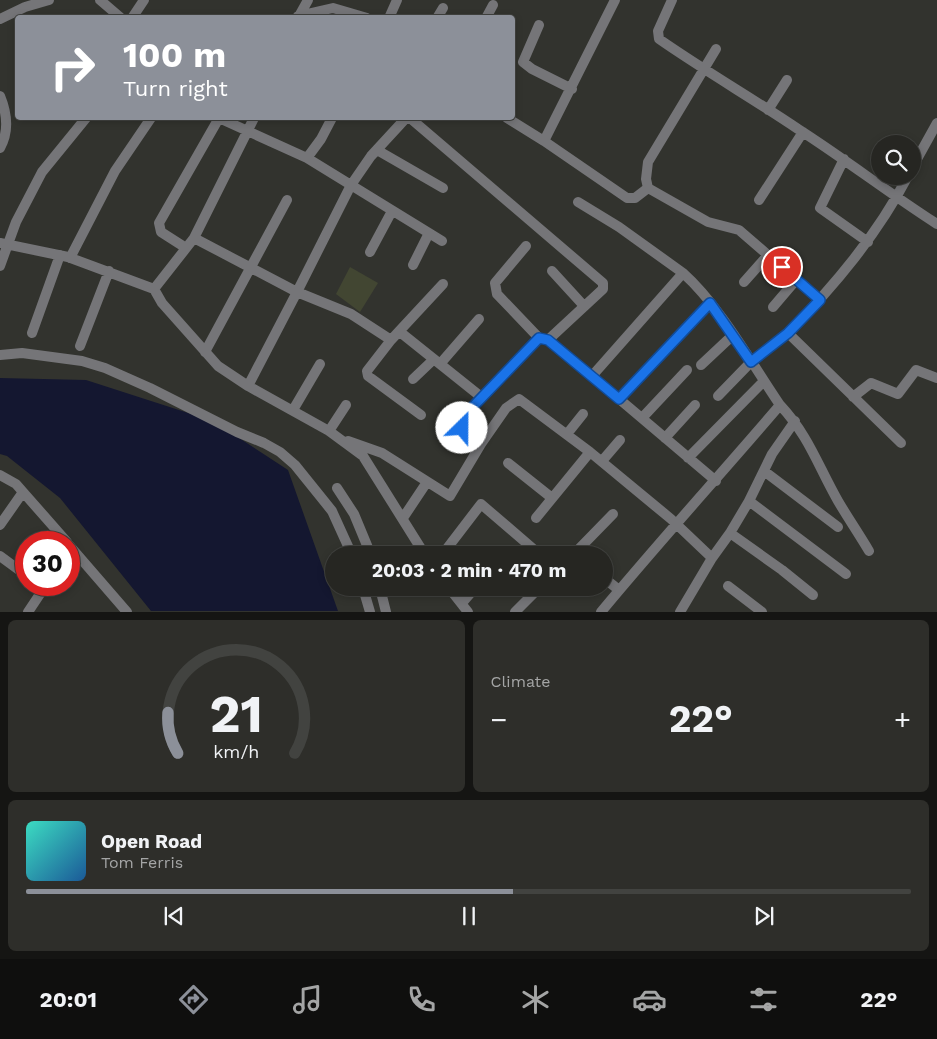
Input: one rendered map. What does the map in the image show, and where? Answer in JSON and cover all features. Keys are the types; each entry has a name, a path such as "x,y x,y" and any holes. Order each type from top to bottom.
{"street":[{"path":"0,20 25,7 48,0"},
{"path":"100,0 117,15"},
{"path":"134,15 144,0"},
{"path":"299,15 308,0"},
{"path":"390,15 396,0"},
{"path":"544,141 572,89 615,0"},
{"path":"673,0 658,31 659,39 704,70 844,159 897,198 937,224"},
{"path":"487,15 492,5"},
{"path":"306,15 333,8 357,15"},
{"path":"439,15 443,8"},
{"path":"539,25 523,62 532,69 572,89"},
{"path":"716,49 648,162 646,179 648,188 708,222 739,230 820,300"},
{"path":"768,110 787,80"},
{"path":"0,96 6,120 5,140 0,148"},
{"path":"0,266 4,244 42,172 84,120"},
{"path":"32,334 65,256 115,171 150,120"},
{"path":"186,248 160,232 159,223 216,120"},
{"path":"225,120 307,158 442,241"},
{"path":"154,289 194,238 253,120"},
{"path":"307,158 321,139 331,120"},
{"path":"248,386 351,185 377,150 404,120"},
{"path":"412,120 603,283 603,289 480,396 464,416 461,425 481,444"},
{"path":"510,120 627,198 635,198 648,188"},
{"path":"921,152 937,123"},
{"path":"759,200 803,132"},
{"path":"377,150 443,188"},
{"path":"844,159 820,208 868,242"},
{"path":"718,396 751,362 788,333 820,300 868,242 904,185"},
{"path":"205,352 287,200"},
{"path":"578,202 619,226 695,284 813,449 838,500 869,551"},
{"path":"370,252 392,211"},
{"path":"413,265 429,233"},
{"path":"194,238 297,292 351,314 391,340"},
{"path":"4,244 65,256 154,289 162,303 218,366 248,386 329,430 363,456 420,546"},
{"path":"526,246 495,283 494,288 497,294 544,339 592,376 716,481"},
{"path":"744,282 768,255"},
{"path":"80,346 109,271"},
{"path":"552,272 584,306"},
{"path":"592,376 683,274"},
{"path":"773,307 796,280"},
{"path":"421,415 368,376 368,372 391,340 443,284"},
{"path":"619,399 710,303"},
{"path":"413,379 437,362 479,319"},
{"path":"400,332 480,396"},
{"path":"788,333 901,444"},
{"path":"701,364 733,335"},
{"path":"0,355 22,353 90,363 150,388 264,443 280,452 295,465 332,511 348,546"},
{"path":"293,410 320,364"},
{"path":"642,418 687,370"},
{"path":"853,397 871,383 898,394 916,370 937,378"},
{"path":"688,458 764,381"},
{"path":"344,440 382,453 450,496 481,444 506,408 519,399 590,452 678,525 712,558"},
{"path":"329,430 346,405"},
{"path":"665,438 695,405"},
{"path":"601,612 780,405"},
{"path":"567,434 583,414"},
{"path":"680,612 749,501 772,454 795,422"},
{"path":"602,462 620,440"},
{"path":"536,518 590,452"},
{"path":"508,463 552,498"},
{"path":"764,471 838,528"},
{"path":"0,475 16,484 54,531"},
{"path":"403,518 427,482"},
{"path":"337,488 354,514 367,546"},
{"path":"0,525 23,492"},
{"path":"749,501 846,574"},
{"path":"449,546 481,504 529,546"},
{"path":"583,546 613,514"},
{"path":"730,533 813,595"},
{"path":"0,556 15,567"},
{"path":"80,561 127,612"},
{"path":"613,585 619,590"},
{"path":"728,586 749,608 762,612"},
{"path":"28,612 39,596"},
{"path":"365,596 370,612"},
{"path":"382,596 386,612"},
{"path":"456,596 465,607"},
{"path":"515,612 531,596"}],"green space":[{"path":"350,267 378,283 360,312 336,294"}],"water":[{"path":"0,378 86,380 213,421 288,470 325,574 325,596 333,596 338,611 151,611 60,498 7,456 0,454"}],"route":[{"path":"462,428 461,421 480,396 539,338 548,340 619,399 710,303 751,362 788,333 820,300 782,267"}]}
